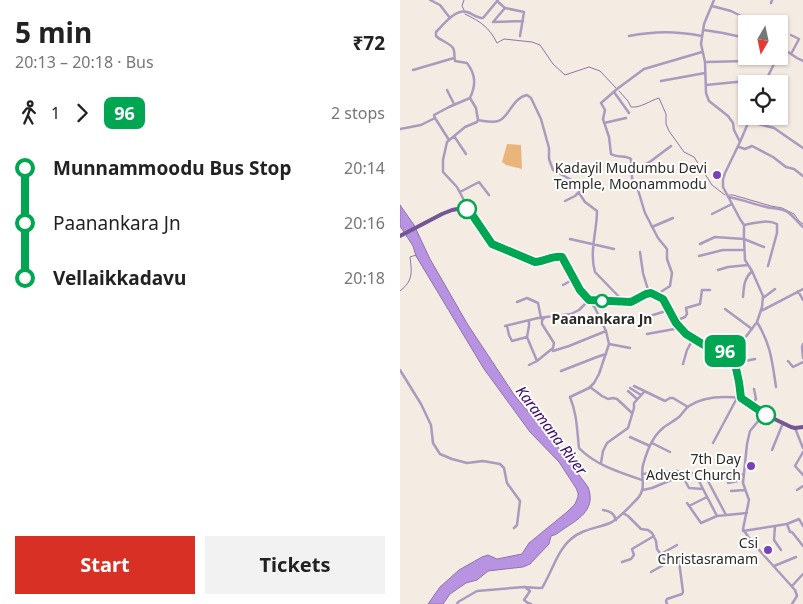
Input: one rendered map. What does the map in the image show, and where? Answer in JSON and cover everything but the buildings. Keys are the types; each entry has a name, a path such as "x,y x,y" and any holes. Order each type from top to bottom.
{"main road":[{"path":"400,236 442,214 466,208 492,244 535,262 560,256 583,294 589,300 625,303 649,293 656,295 663,299 680,328 693,339 709,348 729,352 733,355 739,382 739,398 764,414 783,423 795,428 803,427"}],"street":[{"path":"430,0 440,5 450,18"},
{"path":"400,129 421,125 435,118 434,115 470,98 474,88 472,71 466,63 455,61 452,47 436,36 436,32 450,18 457,13 463,12 483,18 498,0 505,8 524,12 520,36"},
{"path":"714,0 708,12 701,44 705,62 706,93 709,101 728,116 733,123 740,142"},
{"path":"712,6 739,15"},
{"path":"505,8 493,22 523,21"},
{"path":"703,30 738,36"},
{"path":"629,36 670,31 702,36"},
{"path":"791,34 799,39 791,54"},
{"path":"656,295 670,286 672,273 667,259 666,248 652,227 632,178 632,161 630,158 613,156 611,154 609,137 604,124 605,110 601,104 644,69 702,52"},
{"path":"788,52 803,61"},
{"path":"413,70 454,58"},
{"path":"705,62 738,62"},
{"path":"661,81 705,72"},
{"path":"706,85 738,82"},
{"path":"447,90 454,105"},
{"path":"614,92 629,113"},
{"path":"471,213 457,187 443,172 446,142 465,127 478,120 496,122 504,119 519,99 522,96 528,95 541,119 553,170 579,184 579,192 585,202 596,209 593,244 593,266 595,273 625,303"},
{"path":"470,98 476,108 478,120"},
{"path":"435,118 449,140"},
{"path":"604,124 626,118"},
{"path":"733,355 758,322 763,298 760,287 746,260 744,225 723,187 722,179 739,147 747,125"},
{"path":"763,125 774,128 803,148"},
{"path":"454,136 466,154"},
{"path":"632,172 671,146"},
{"path":"739,147 745,149 752,146 803,176"},
{"path":"460,192 479,182 489,195"},
{"path":"565,202 579,192"},
{"path":"728,197 789,212 803,227"},
{"path":"712,214 732,204"},
{"path":"652,227 673,218"},
{"path":"744,225 761,222 778,224 768,266"},
{"path":"700,244 715,237 744,239 764,247"},
{"path":"570,239 614,249"},
{"path":"699,256 722,250 744,250"},
{"path":"640,252 643,273 649,293"},
{"path":"718,270 748,265"},
{"path":"743,297 744,283 752,271"},
{"path":"562,285 574,279"},
{"path":"763,298 774,289"},
{"path":"761,312 803,289"},
{"path":"675,321 685,317 687,314 686,308 700,304 702,290 710,290"},
{"path":"798,291 803,300"},
{"path":"517,302 527,298 538,304 543,318 542,324 554,344 553,348 529,365"},
{"path":"527,337 512,341 506,326 571,314 580,310 589,300 606,331 610,344 599,374 590,387 570,398 576,418 579,448 608,468 642,480"},
{"path":"725,309 752,329"},
{"path":"650,316 669,310"},
{"path":"529,321 527,337 537,361"},
{"path":"758,322 770,350 776,387"},
{"path":"647,334 680,328"},
{"path":"553,351 606,331"},
{"path":"683,364 693,339"},
{"path":"610,344 630,348"},
{"path":"803,344 803,358"},
{"path":"561,372 606,354"},
{"path":"735,363 755,359"},
{"path":"788,360 794,367 803,362"},
{"path":"400,370 425,411 431,425 433,443 440,454 467,463 483,460 500,464 504,468 507,483 520,501 517,524 514,528"},
{"path":"634,386 665,401 673,398 688,407"},
{"path":"590,387 608,399 617,398 632,413"},
{"path":"630,388 641,395"},
{"path":"752,406 756,399 754,388"},
{"path":"628,391 637,399"},
{"path":"601,463 603,451 607,444 628,428 634,404 644,392"},
{"path":"458,604 458,602 477,592 543,587 554,564 572,538 594,527 616,520 640,496 643,490 643,467 651,443 662,429 679,417 688,407 702,400 728,396 739,398 712,443"},
{"path":"764,414 750,431 746,444 743,480 749,500 743,526 750,541 792,586 797,595 792,604"},
{"path":"772,450 783,423"},
{"path":"795,428 803,450 795,466 803,475"},
{"path":"630,437 650,446"},
{"path":"651,443 670,452"},
{"path":"642,474 678,471"},
{"path":"643,490 692,472"},
{"path":"724,478 744,474"},
{"path":"681,476 689,488 703,489"},
{"path":"697,477 716,516"},
{"path":"728,483 743,480"},
{"path":"708,481 726,515"},
{"path":"797,490 803,486"},
{"path":"731,491 745,490"},
{"path":"689,506 707,497"},
{"path":"687,503 700,523 716,516 747,513"},
{"path":"603,510 611,512 616,520"},
{"path":"622,513 654,536 657,549 667,563"},
{"path":"744,531 787,524 803,517"},
{"path":"799,520 803,526"},
{"path":"787,524 790,532 803,546"},
{"path":"775,526 774,540 781,550"},
{"path":"622,562 632,559 634,555 632,550 654,536"},
{"path":"661,554 677,545"},
{"path":"774,566 796,557"},
{"path":"650,572 667,563 680,561 683,592 667,599 667,604"},
{"path":"792,586 803,574"},
{"path":"524,587 530,591 524,600 531,604"}],"shaded area":[{"path":"507,144 521,145 522,169 506,165 502,162"},
{"path":"400,205 414,225 430,259 468,325 515,396 555,443 588,487 590,494 590,501 586,512 557,534 551,536 549,544 530,564 523,567 488,571 477,580 466,583 450,594 443,604 428,604 440,587 459,570 488,555 497,559 522,554 529,543 575,504 578,493 559,462 530,432 484,369 400,226"}],"waterway":[{"path":"464,0 462,6 464,10"},
{"path":"465,14 484,26 497,43 504,39 532,42 540,45 553,64 565,75 589,67 600,71 616,88"},
{"path":"619,91 631,107 659,98 666,114 666,124 669,131 684,152 694,157 712,185 725,195"},
{"path":"729,195 782,208 794,214 803,224"},
{"path":"400,291 407,284 411,276 410,257 416,255"}],"bus line":[{"name":"96","path":"467,209 492,244 535,262 556,256 562,257 580,290 589,300 625,303 651,293 663,299 676,323 686,334 709,348 729,352 733,355 741,398 766,415"}],"place":[{"name":"Kadayil Mudumbu Devi Temple, Moonammodu","path":"717,175"},
{"name":"Paanankara Jn","path":"602,301"},
{"name":"7th Day Advest Church","path":"751,466"},
{"name":"Csi Christasramam","path":"768,550"}],"water label":[{"name":"Karamana River","path":"552,430"}]}
